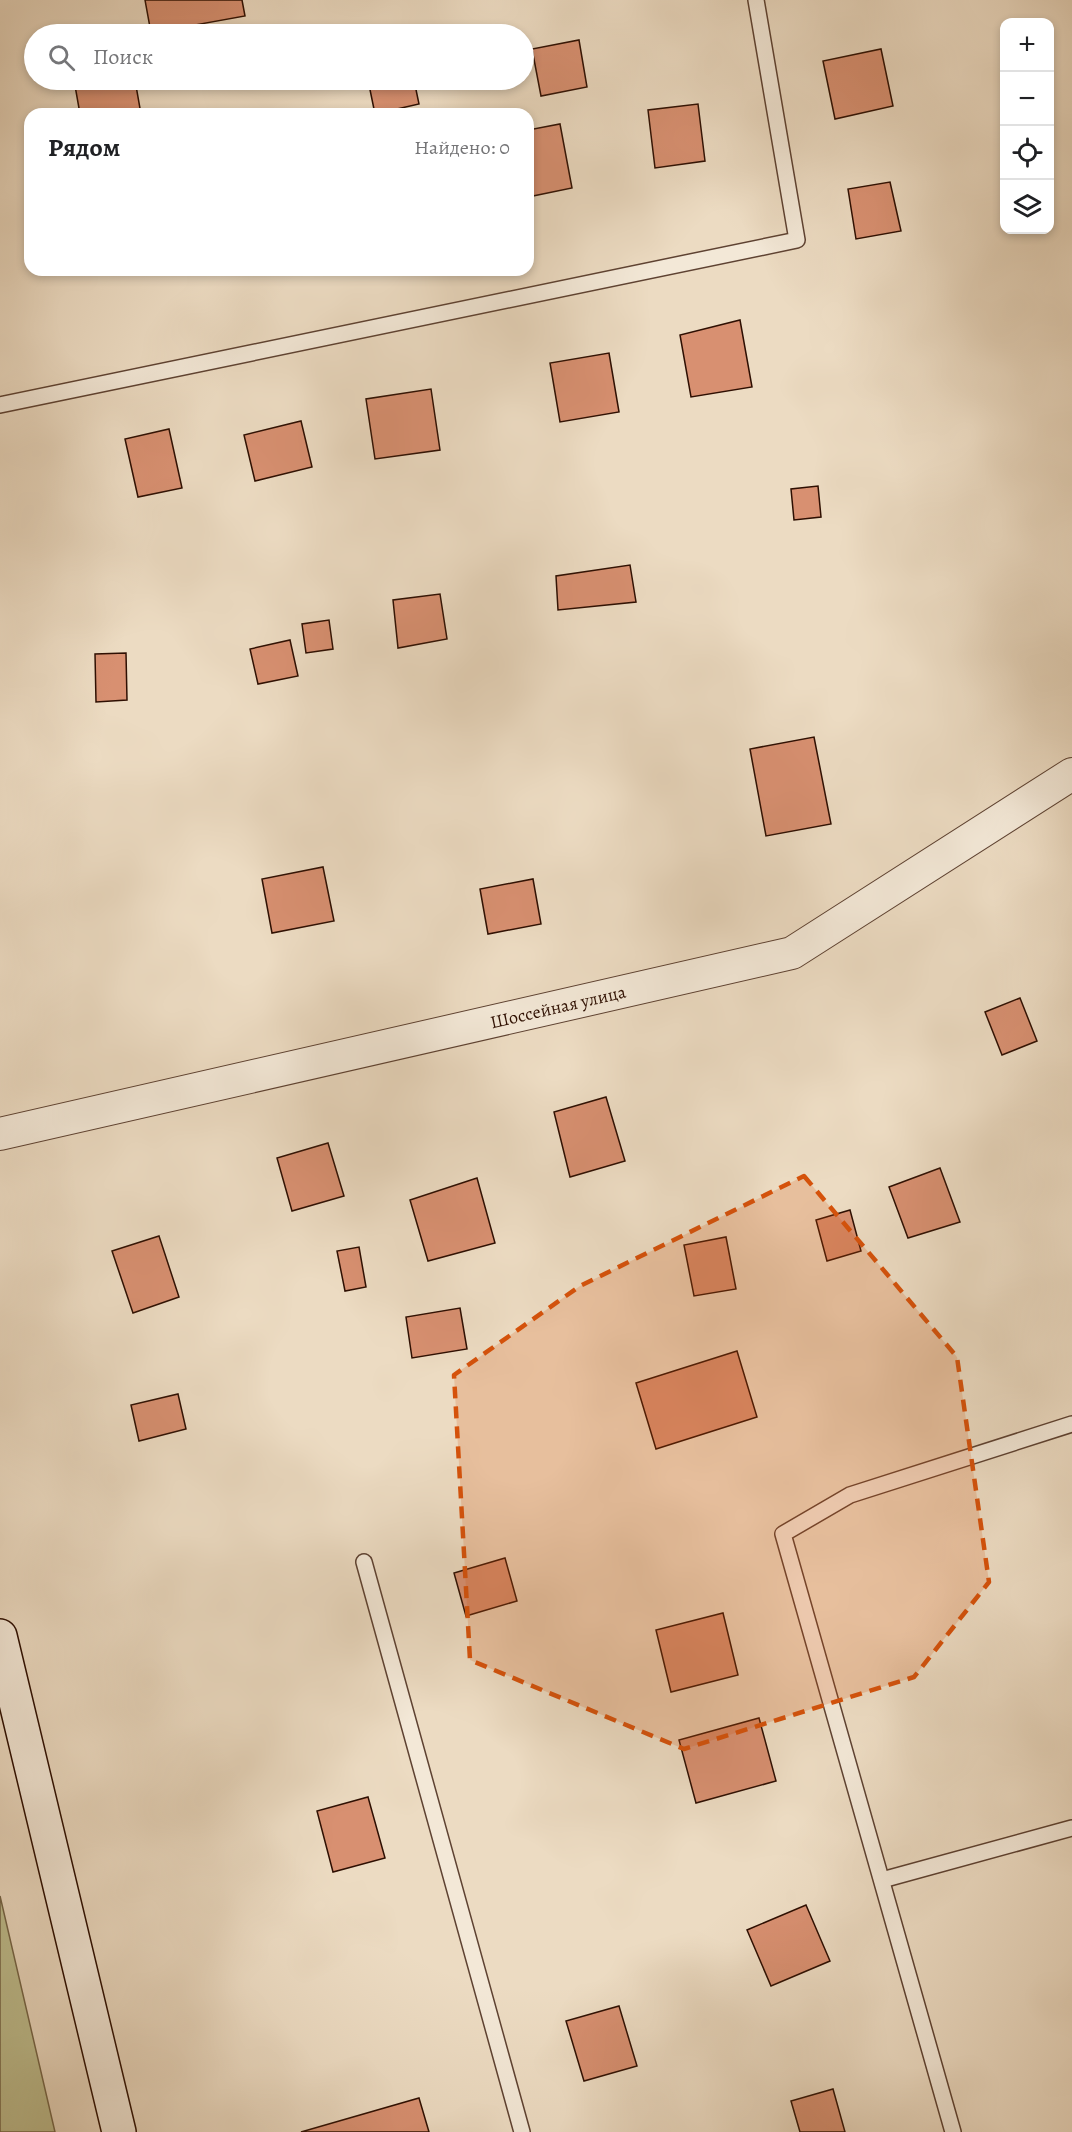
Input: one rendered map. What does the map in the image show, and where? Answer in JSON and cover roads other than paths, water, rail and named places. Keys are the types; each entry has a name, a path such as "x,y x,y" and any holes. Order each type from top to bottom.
{"main road":[{"path":"0,1636 119,2132"}],"street":[{"name":"Шоссейная улица","path":"0,1134 792,953 1072,774"}],"lane":[{"path":"0,405 797,240 756,0"},
{"path":"953,2132 783,1534 850,1495 1072,1424"},
{"path":"364,1562 522,2132"},
{"path":"882,1880 1072,1828"}]}
